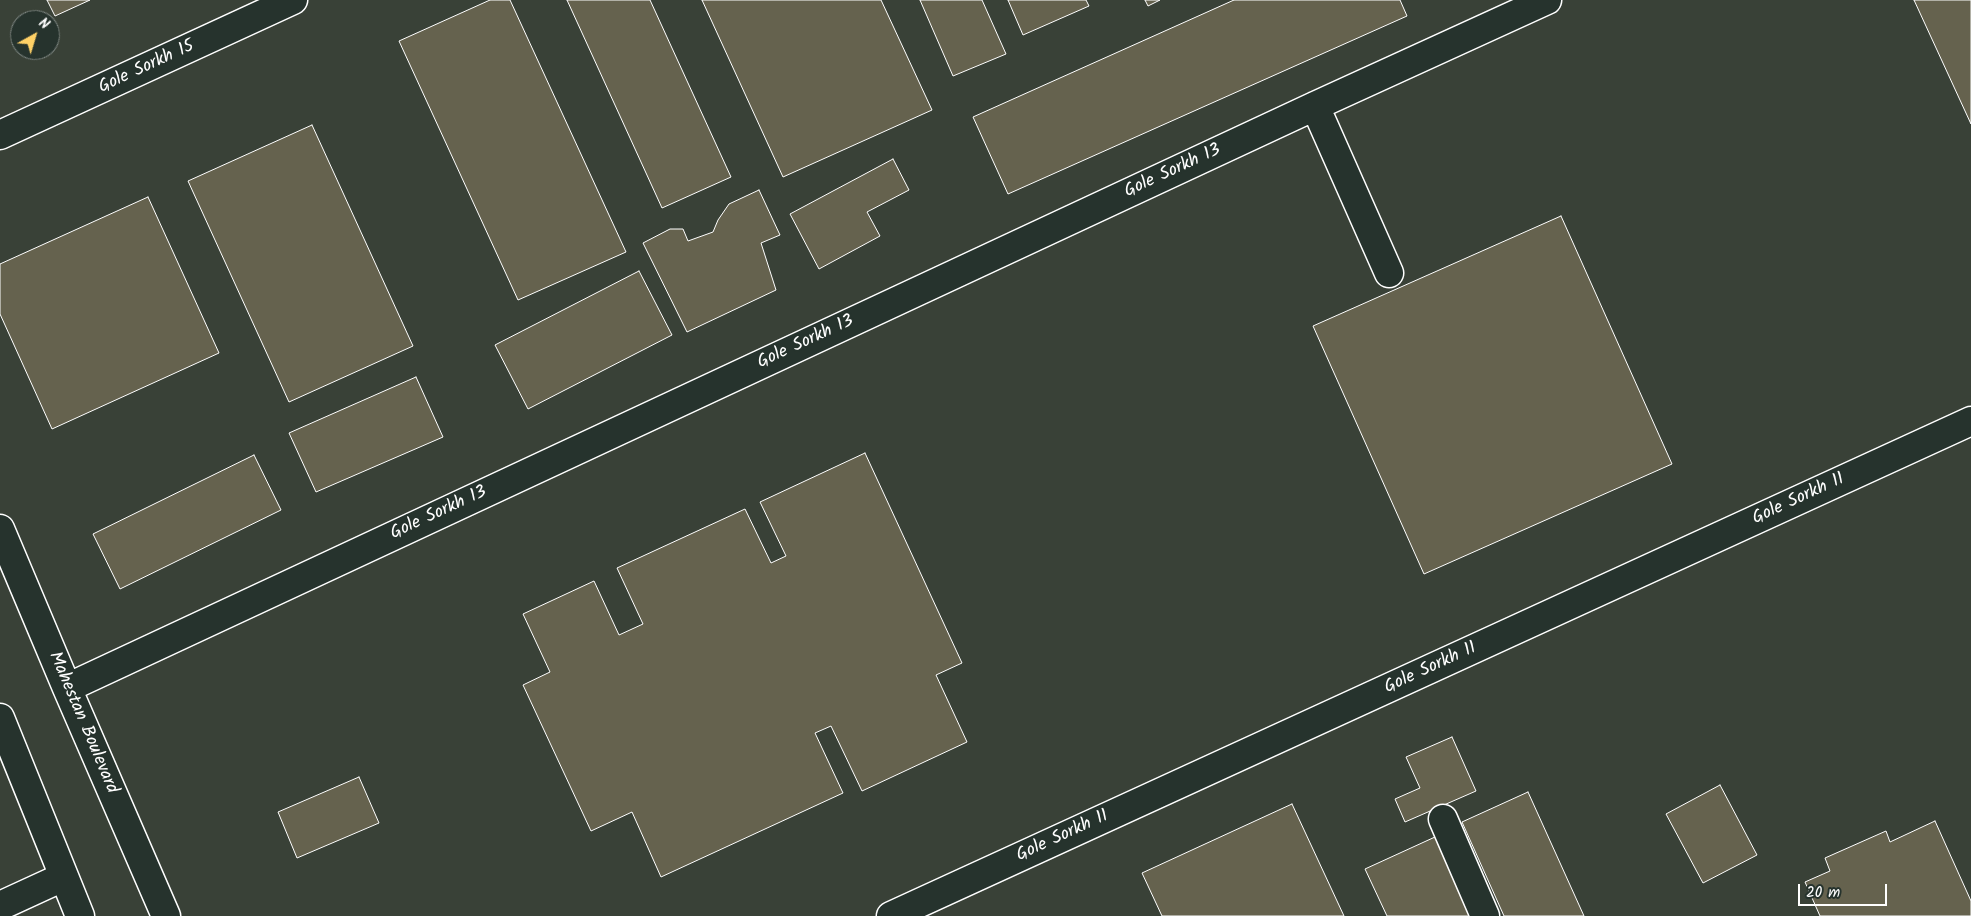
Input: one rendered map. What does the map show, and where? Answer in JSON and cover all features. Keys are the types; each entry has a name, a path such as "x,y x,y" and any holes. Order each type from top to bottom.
{"street":[{"name":"Gole Sorkh 15","path":"0,135 293,0"},
{"name":"Gole Sorkh 13","path":"67,688 1314,106 1547,0"},
{"path":"1314,106 1389,273"},
{"name":"Gole Sorkh 11","path":"891,916 1971,421"},
{"name":"Mahestan Boulevard","path":"0,529 166,916"},
{"path":"0,718 80,916"},
{"path":"1443,819 1485,916"},
{"path":"0,906 63,876"}],"shaded area":[{"path":"0,0 1971,0 1971,916 0,916"}],"building":[{"path":"47,0 90,0 60,14 60,10 52,10"},
{"path":"490,0 510,0 626,252 518,300 399,41"},
{"path":"567,0 650,0 731,177 662,208"},
{"path":"702,0 881,0 932,110 783,177"},
{"path":"920,0 982,0 1006,54 953,76"},
{"path":"1008,0 1086,0 1089,6 1023,35"},
{"path":"1145,0 1160,0 1148,6"},
{"path":"1234,0 1400,0 1407,16 1008,194 973,117"},
{"path":"1914,0 1971,0 1971,124"},
{"path":"312,125 413,346 289,402 188,181"},
{"path":"893,159 909,190 867,212 880,236 819,269 790,214"},
{"path":"759,190 780,235 761,243 776,290 687,332 643,243 670,229 683,229 688,241 713,232 718,220 729,204"},
{"path":"148,197 219,353 52,429 0,314 0,264"},
{"path":"1561,216 1672,464 1424,574 1313,326"},
{"path":"639,271 672,335 528,409 495,345"},
{"path":"416,377 443,437 316,492 289,433"},
{"path":"865,453 962,663 936,675 967,742 862,791 831,726 815,733 843,793 661,877 632,812 591,831 523,685 550,672 523,614 594,581 619,635 643,624 617,568 745,509 771,563 786,556 760,502"},
{"path":"254,455 281,510 120,589 93,534"},
{"path":"1452,737 1476,791 1405,822 1395,799 1420,788 1406,757"},
{"path":"359,777 379,823 297,858 278,812"},
{"path":"1720,785 1757,855 1703,883 1666,814"},
{"path":"1528,792 1584,916 1504,916 1462,822"},
{"path":"1292,804 1344,916 1162,916 1142,873"},
{"path":"1935,821 1971,901 1971,916 1820,916 1805,882 1830,871 1825,858 1886,831 1890,842"},
{"path":"1435,837 1471,916 1387,916 1365,869"}]}
